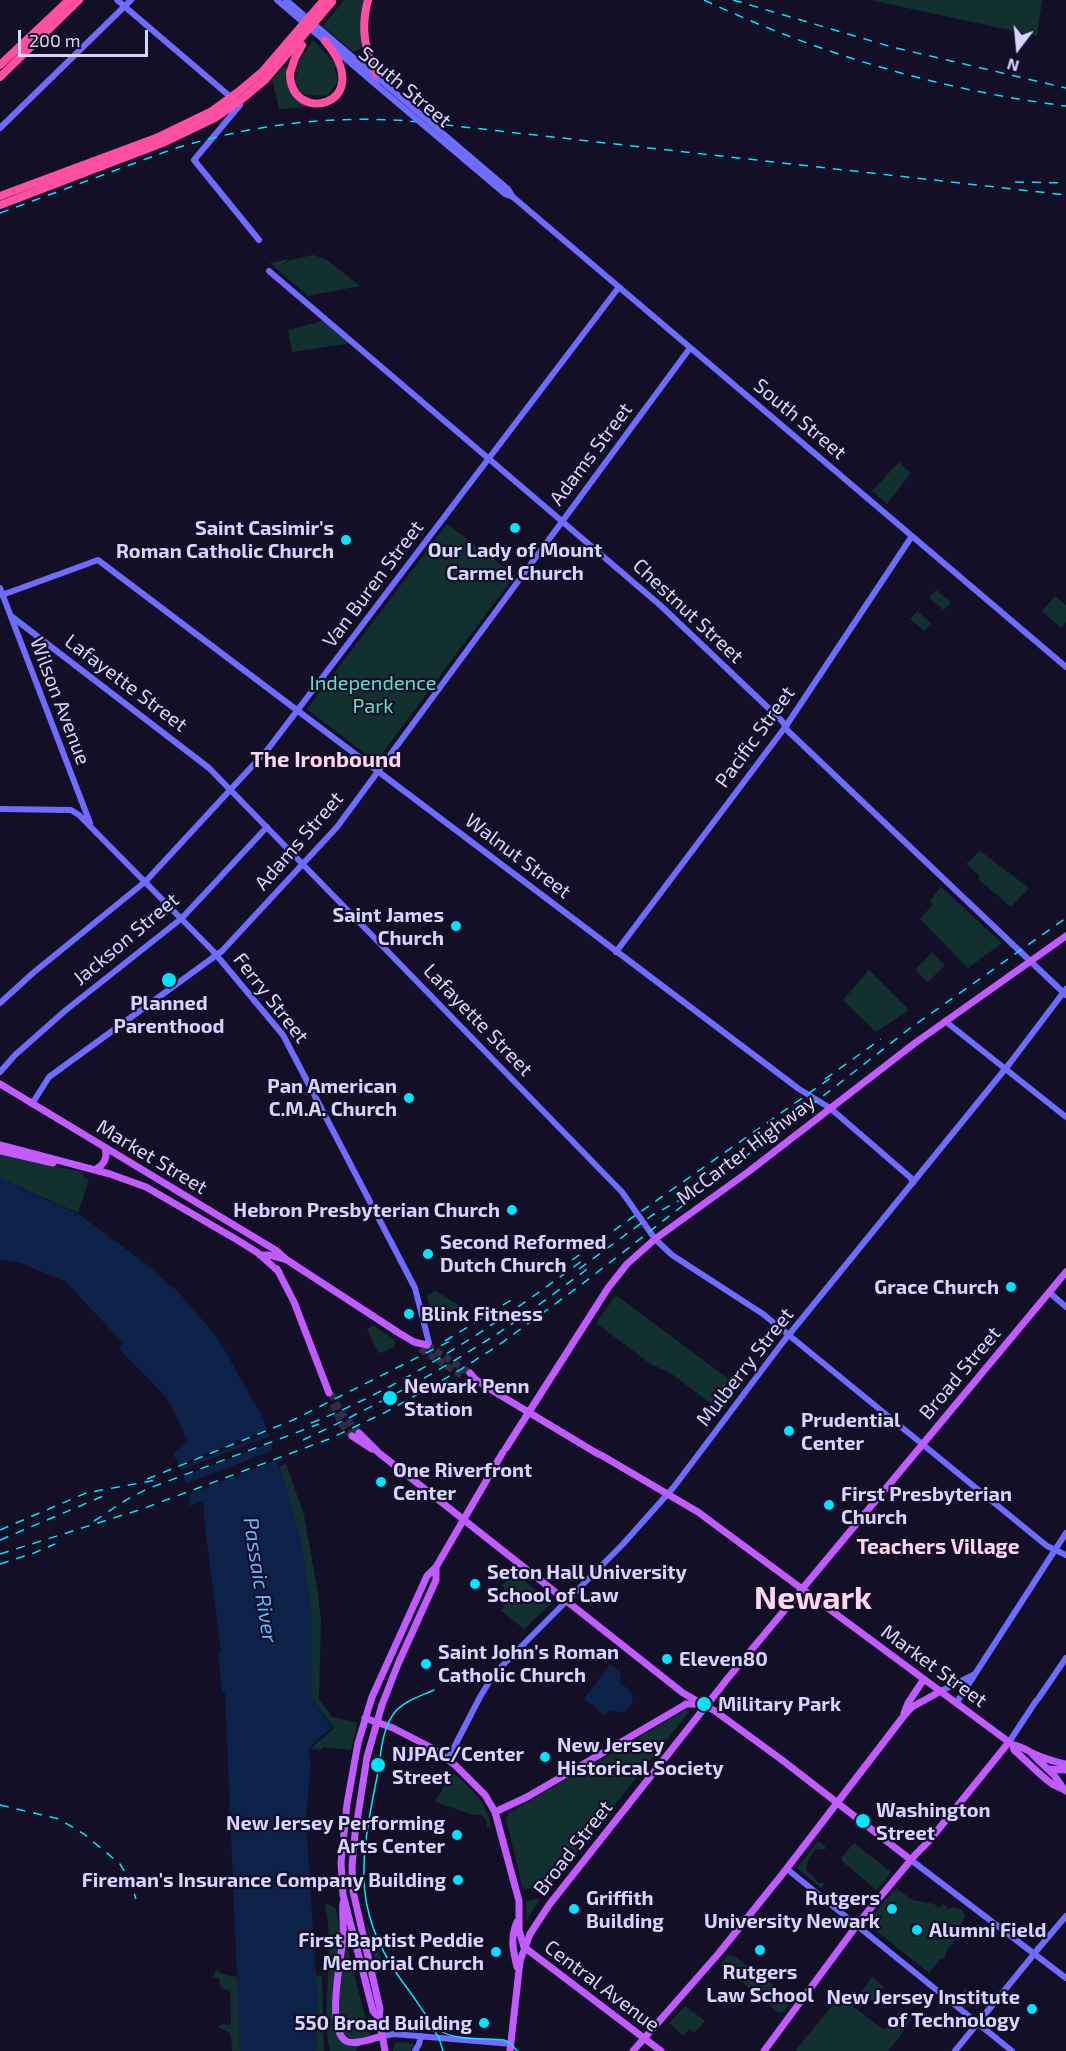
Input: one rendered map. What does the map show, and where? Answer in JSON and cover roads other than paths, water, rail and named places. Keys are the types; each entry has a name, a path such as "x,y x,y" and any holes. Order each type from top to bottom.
{"highway":[{"path":"0,64 69,0"},
{"path":"0,77 79,0"},
{"path":"368,0 364,41 377,81"},
{"path":"325,41 338,58 343,70 343,84 333,99 317,104 304,100 294,92 290,73 300,48 330,1"},
{"path":"0,196 170,132 212,111 262,72 330,1"},
{"path":"0,205 165,142 215,118 247,95 270,74 330,1"}],"main road":[{"name":"McCarter Highway","path":"379,2018 373,2011 343,1895 341,1862 354,1759 365,1718 427,1576 436,1567 528,1411 608,1288 627,1264 655,1239 729,1186 945,1021 1066,936"},
{"name":"Market Street","path":"0,1084 257,1239 283,1255 287,1260"},
{"path":"0,1145 110,1174 157,1192 259,1254 279,1272"},
{"path":"95,1170 105,1162 105,1148"},
{"path":"0,1151 65,1166 85,1167"},
{"path":"110,1174 127,1175 152,1184 159,1181"},
{"path":"257,1239 279,1272 294,1302 329,1391"},
{"name":"Market Street","path":"259,1254 287,1260 414,1342 420,1349"},
{"path":"279,1272 284,1264 297,1266"},
{"name":"Broad Street","path":"524,1947 558,1893 706,1706 1066,1272"},
{"name":"Market Street","path":"414,1342 427,1342"},
{"name":"Market Street","path":"470,1376 698,1512 801,1590 957,1702 1011,1744 1029,1766 1064,1790"},
{"path":"356,1435 687,1697 706,1706 838,1802 910,1860"},
{"name":"McCarter Highway","path":"385,2051 379,2018 380,2009 355,1902 352,1866 362,1782 376,1722 394,1674 436,1580 436,1567"},
{"path":"903,1717 908,1703 924,1679"},
{"path":"633,2051 698,1978 787,1869 903,1717 912,1707 941,1691"},
{"path":"495,1812 519,1801 683,1706 695,1704 706,1706"},
{"path":"365,1718 416,1739 448,1760 481,1790 495,1812 519,1900 519,1930 524,1947 517,1970 510,2047"},
{"path":"764,2051 856,1926 1011,1744 1021,1746 1029,1752 1052,1761 1066,1764"},
{"name":"Market Street","path":"1029,1752 1060,1782 1064,1790"},
{"path":"1026,1760 1048,1769 1066,1770"},
{"path":"343,1895 343,1938 335,1999 339,2031 344,2039 351,2042 383,2036"},
{"path":"517,1970 512,1932 519,1917"},
{"name":"Central Avenue","path":"524,1947 661,2051"}],"street":[{"path":"117,0 240,105 194,160 259,240"},
{"path":"0,128 131,0"},
{"name":"South Street","path":"277,0 508,189 513,197 1066,667"},
{"name":"South Street","path":"286,0 377,81"},
{"name":"Chestnut Street","path":"269,271 660,604 1007,941 1065,992"},
{"name":"Van Buren Street","path":"0,1003 33,973 146,881 268,749 619,287"},
{"name":"Adams Street","path":"32,1104 49,1077 217,955 337,827 690,348"},
{"name":"Pacific Street","path":"616,952 786,726 912,536"},
{"name":"Walnut Street","path":"1,591 45,579 98,560 616,952 799,1089 830,1108 911,1178 913,1183"},
{"name":"Wilson Avenue","path":"1,591 90,824"},
{"name":"Lafayette Street","path":"11,616 210,768 622,1192 655,1239 672,1256 744,1301 789,1335 1047,1546 1066,1555"},
{"path":"0,808 71,810 80,800"},
{"name":"Ferry Street","path":"71,810 80,814 217,955 283,1035 415,1288 427,1342"},
{"name":"Jackson Street","path":"0,1072 15,1055 66,1010 182,918 267,827"},
{"name":"Mulberry Street","path":"448,1760 494,1674 567,1602 668,1493 789,1335 1065,992"},
{"path":"945,1021 1066,1117"},
{"path":"1049,1292 1066,1307"},
{"path":"957,1702 1066,1533"},
{"path":"1011,1744 1037,1700 1066,1658"},
{"path":"941,1691 974,1675"},
{"path":"910,1860 1066,1978"},
{"path":"787,1869 1012,2051"},
{"path":"955,2051 1066,1916"},
{"path":"383,2036 394,2034 421,2036 510,2047"},
{"path":"415,2051 421,2036"}],"water":[{"name":"Passaic River","path":"0,1178 80,1215 149,1266 172,1288 174,1287 217,1337 263,1418 301,1541 312,1617 312,1699 332,1727 310,1747 309,1760 311,1760 306,1821 318,2005 316,2051 240,2051 225,1693 222,1692 218,1654 221,1651 203,1501 190,1506 191,1499 174,1456 175,1452 187,1441 165,1396 119,1349 123,1343 65,1281 20,1263 0,1259"},
{"path":"610,1664 621,1673 620,1684 627,1688 633,1698 629,1708 618,1712 610,1710 605,1716 584,1699"}],"tunnel":[{"path":"427,1345 470,1373"},
{"path":"420,1349 464,1377"},
{"path":"331,1393 341,1413 359,1433"},
{"path":"333,1404 342,1425 352,1436"}],"tram line":[{"path":"434,1690 399,1708 390,1719 384,1735 366,1838 364,1864 369,1914 377,1939 391,1964 424,2013 437,2028 455,2036 504,2040 517,2051"},
{"path":"432,2027 443,2051"}],"railway":[{"path":"704,0 791,37 881,67 972,90 1066,106"},
{"path":"733,0 892,47 1066,88"},
{"path":"0,213 203,140 264,127 357,119 420,122 1066,195"},
{"path":"1015,182 1066,183"},
{"path":"0,1554 142,1509 329,1439 386,1412 455,1373 496,1347 581,1285 909,1029 1066,918"},
{"path":"825,1079 881,1039"},
{"path":"572,1260 832,1077"},
{"path":"579,1269 651,1216 680,1200"},
{"path":"311,1423 347,1408 417,1371 486,1329 583,1260"},
{"path":"303,1440 444,1367 515,1322 590,1267"},
{"path":"445,1341 516,1297"},
{"path":"147,1479 293,1420 452,1340"},
{"path":"94,1521 147,1489 319,1424"},
{"path":"0,1530 86,1493 156,1480"},
{"path":"0,1540 108,1494"},
{"path":"0,1564 55,1544"},
{"path":"0,1805 59,1819 84,1834 120,1864 129,1879 136,1899"}],"place":[{"name":"Our Lady of Mount Carmel Church","path":"515,528"},
{"name":"Saint Casimir's Roman Catholic Church","path":"346,540"},
{"name":"Saint James Church","path":"456,926"},
{"name":"Planned Parenthood","path":"169,980"},
{"name":"Pan American C.M.A. Church","path":"409,1098"},
{"name":"Hebron Presbyterian Church","path":"512,1210"},
{"name":"Second Reformed Dutch Church","path":"428,1254"},
{"name":"Grace Church","path":"1011,1287"},
{"name":"Blink Fitness","path":"409,1314"},
{"name":"Newark Penn Station","path":"390,1398"},
{"name":"Prudential Center","path":"789,1431"},
{"name":"One Riverfront Center","path":"381,1482"},
{"name":"First Presbyterian Church","path":"829,1505"},
{"name":"Seton Hall University School of Law","path":"475,1584"},
{"name":"Eleven80","path":"667,1659"},
{"name":"Saint John's Roman Catholic Church","path":"426,1664"},
{"name":"Military Park","path":"704,1704"},
{"name":"New Jersey Historical Society","path":"545,1757"},
{"name":"NJPAC/Center Street","path":"378,1765"},
{"name":"Washington Street","path":"863,1821"},
{"name":"New Jersey Performing Arts Center","path":"457,1835"},
{"name":"Fireman's Insurance Company Building","path":"458,1880"},
{"name":"Griffith Building","path":"574,1909"},
{"name":"Rutgers University Newark","path":"892,1909"},
{"name":"Alumni Field","path":"917,1930"},
{"name":"Rutgers Law School","path":"760,1950"},
{"name":"First Baptist Peddie Memorial Church","path":"496,1952"},
{"name":"New Jersey Institute of Technology","path":"1032,2009"},
{"name":"550 Broad Building","path":"484,2023"}],"district":[{"name":"The Ironbound","path":"326,760"},
{"name":"Teachers Village","path":"938,1547"},
{"name":"Newark","path":"813,1598"}],"park label":[{"name":"Independence Park","path":"373,694"}]}
